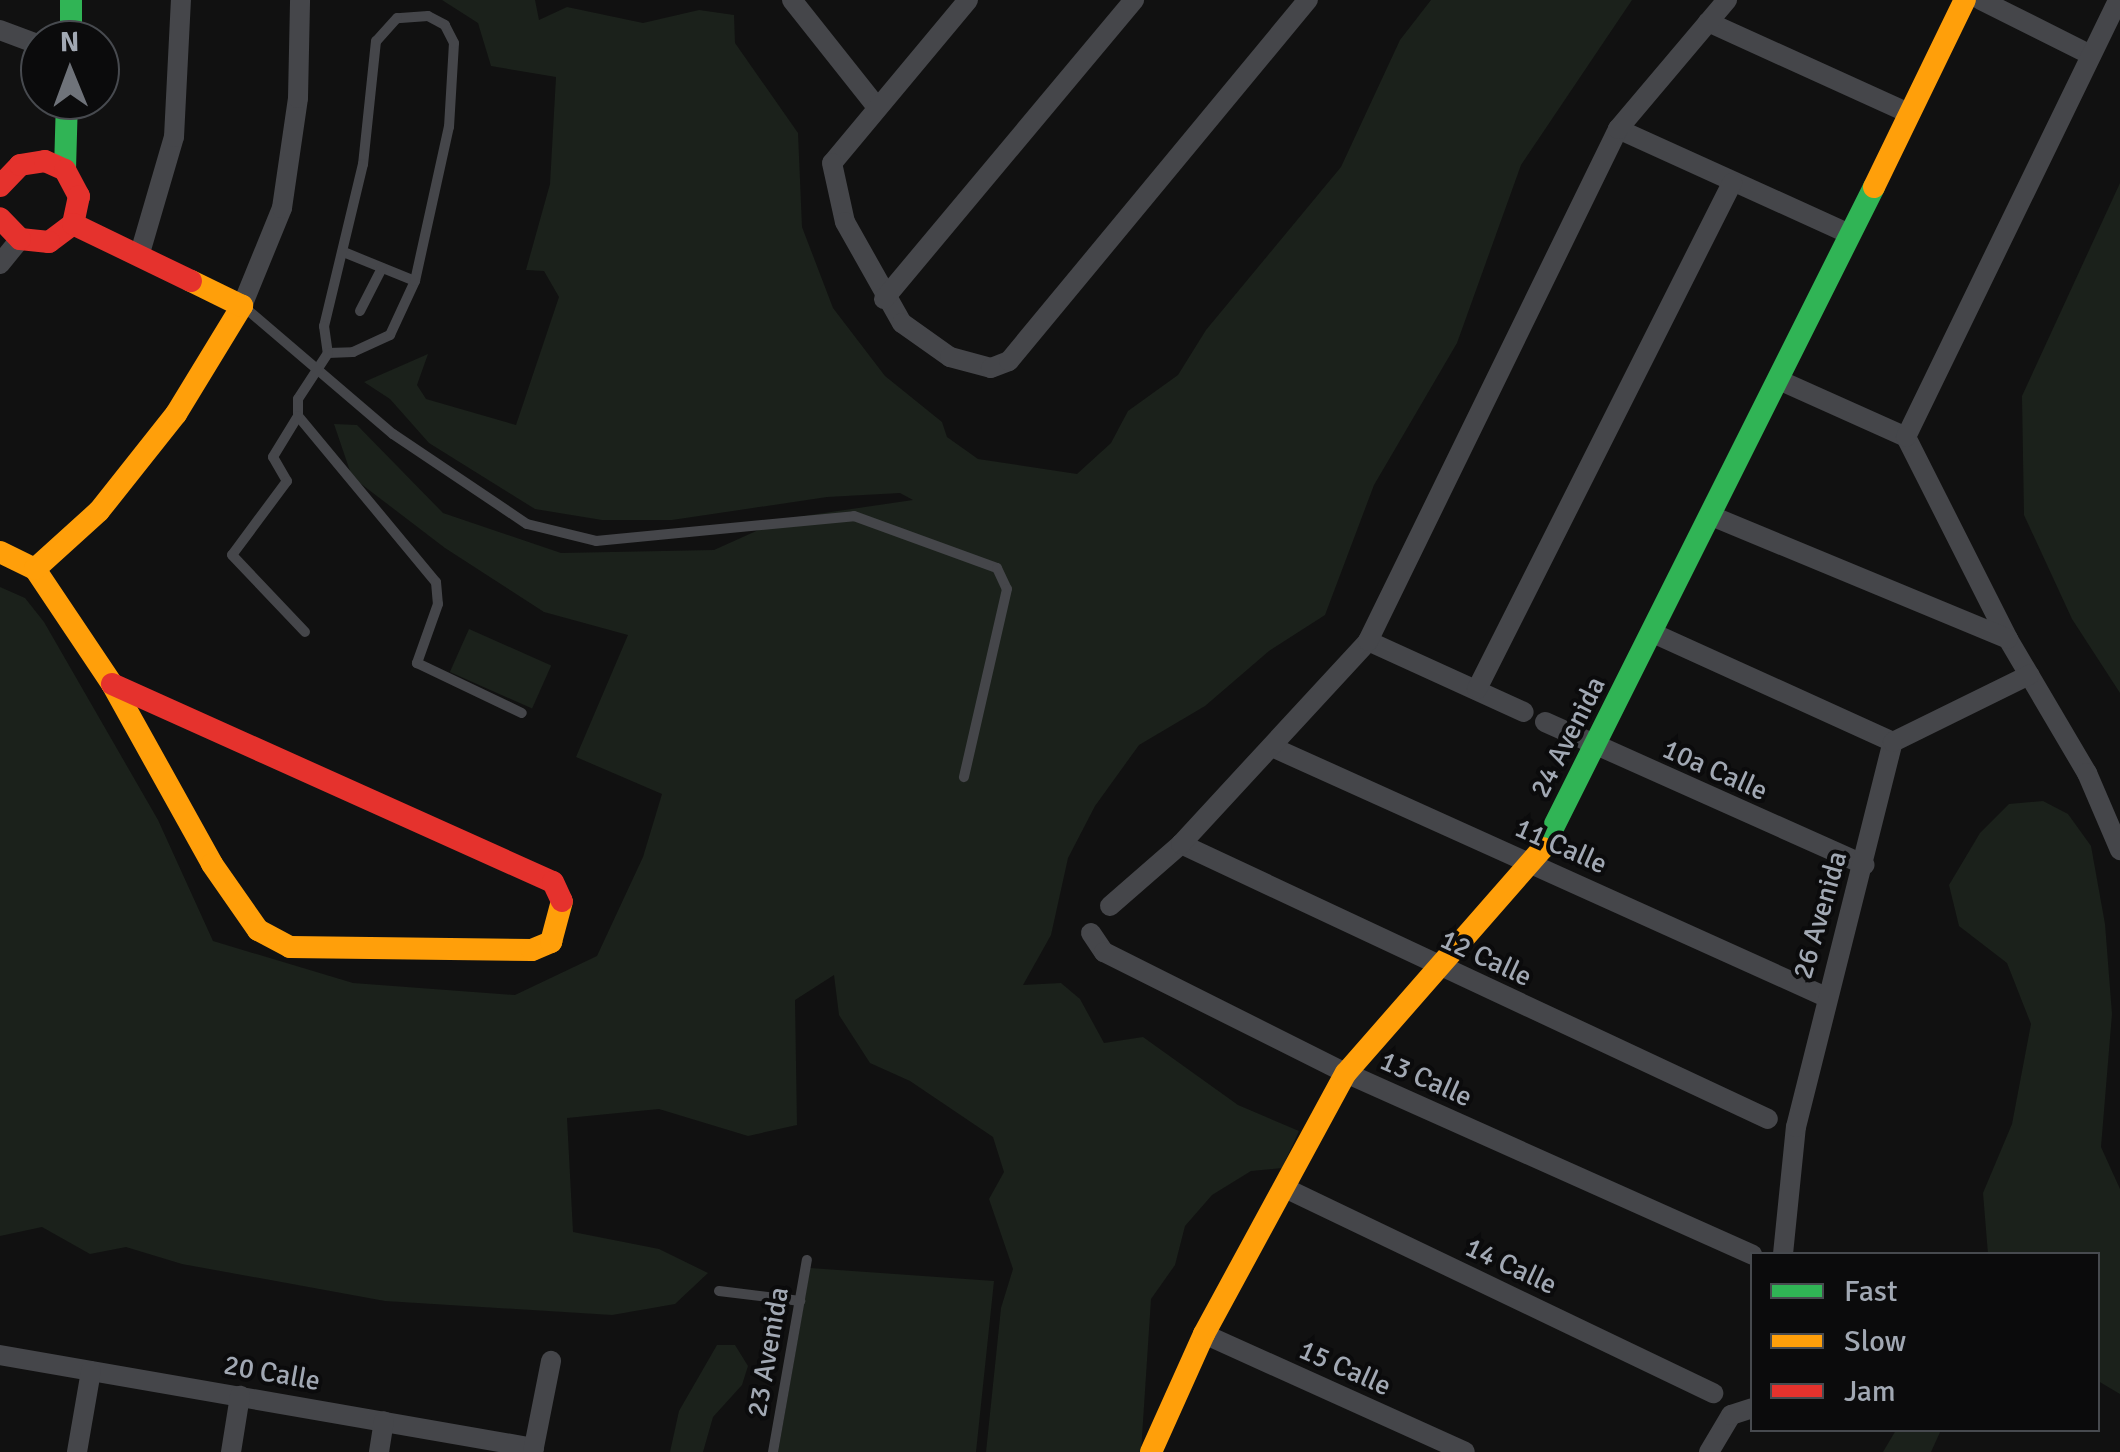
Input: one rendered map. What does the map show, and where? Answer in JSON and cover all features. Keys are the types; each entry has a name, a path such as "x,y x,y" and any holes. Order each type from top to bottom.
{"street":[{"path":"140,253 174,137 181,0"},
{"path":"35,569 99,511 176,414 242,306 282,208 298,98 300,0"},
{"path":"792,0 876,106"},
{"path":"968,0 832,163 846,222 884,299 902,323 950,357 982,367 1009,361 1308,0"},
{"path":"884,299 1134,0"},
{"path":"1110,906 1181,844 1368,641 1618,129 1727,0"},
{"name":"24 Avenida","path":"1150,1452 1204,1334 1346,1073 1536,864 1714,518 1964,0"},
{"path":"1981,0 2091,55"},
{"path":"1906,437 2118,0"},
{"path":"1708,22 1909,114"},
{"path":"55,166 65,120"},
{"path":"1618,129 1850,234"},
{"path":"0,186 20,164 55,166 79,196 73,224 49,242 20,239 0,218"},
{"path":"1477,688 1732,183"},
{"path":"73,224 140,253 242,306"},
{"path":"0,264 20,239"},
{"path":"1779,380 1906,437 2008,639 2087,773 2120,850"},
{"path":"1714,518 2008,639"},
{"path":"0,552 35,569 112,684 212,864 258,930 275,942 499,950 551,942 562,901 553,882 112,684"},
{"path":"1654,634 1893,742 2029,675"},
{"path":"1368,641 1524,712"},
{"name":"10a Calle","path":"1545,722 1864,865"},
{"name":"26 Avenida","path":"1784,1252 1796,1127 1893,742"},
{"name":"11 Calle","path":"1272,747 1826,998"},
{"name":"12 Calle","path":"1181,844 1768,1119"},
{"name":"13 Calle","path":"1090,933 1104,952 1346,1073 1750,1255"},
{"name":"14 Calle","path":"1285,1188 1713,1393"},
{"name":"15 Calle","path":"1204,1334 1464,1452"},
{"name":"20 Calle","path":"0,1355 534,1450"},
{"path":"534,1450 551,1361"},
{"path":"77,1452 91,1371"},
{"path":"231,1452 240,1396"},
{"path":"1709,1452 1731,1415 1750,1409"},
{"path":"378,1452 384,1421"}],"lane":[{"path":"304,632 232,555 288,481 273,457 298,416 298,399 316,367 328,353 354,352 390,335 414,280 448,127 454,43 437,19 397,18 376,41 346,253 324,326 328,353"},
{"path":"346,253 414,280"},
{"path":"360,311 382,268"},
{"path":"242,306 394,434 492,503 566,537 596,541 854,516 996,568 1007,589 964,778"},
{"path":"298,416 436,582 438,604 416,663 522,713"},
{"name":"23 Avenida","path":"773,1452 807,1260"},
{"path":"719,1290 800,1301"}],"shaded area":[{"path":"442,0 535,0 539,20 567,7 643,23 699,10 734,15 735,43 798,133 802,227 833,308 885,376 942,422 947,437 978,459 1077,474 1111,443 1128,411 1178,375 1206,330 1341,167 1400,40 1431,0 1632,0 1521,165 1457,343 1374,485 1325,615 1269,651 1205,706 1139,745 1095,806 1068,858 1051,935 1023,985 1061,983 1080,999 1104,1043 1143,1037 1238,1105 1299,1131 1282,1168 1251,1171 1212,1195 1185,1226 1175,1265 1151,1299 1141,1452 986,1452 1001,1308 1013,1269 989,1199 1004,1172 993,1137 910,1081 870,1063 839,1015 834,975 795,1000 797,1125 748,1136 659,1109 567,1118 573,1232 659,1249 708,1273 675,1304 612,1315 385,1301 182,1264 126,1247 90,1254 42,1227 0,1236 0,587 25,598 44,622 158,820 213,941 353,983 515,995 597,956 643,857 662,794 576,757 628,635 544,612 445,548 352,477 334,424 357,425 443,513 561,553 714,550 783,519 913,500 900,493 827,497 672,520 602,520 535,509 429,443 390,399 364,382 428,354 417,385 426,399 516,425 559,297 544,271 526,270 550,184 556,77 491,66 478,23"},
{"path":"2120,183 2120,693 2072,619 2024,515 2022,396"},
{"path":"469,629 551,666 532,709 450,672"},
{"path":"2043,801 2068,814 2091,846 2105,924 2112,1014 2101,1147 2120,1189 2120,1394 2100,1382 2100,1252 1988,1252 1983,1193 2012,1124 2031,1024 2007,963 1959,926 1949,885 1980,833 2009,804"},
{"path":"810,1268 994,1281 976,1452 778,1452"},
{"path":"717,1345 735,1345 748,1366 742,1385 713,1417 703,1452 670,1452 679,1411"},
{"path":"1895,1432 1940,1432 1931,1452 1883,1452"}],"traffic: fast":[{"path":"71,0 71,20"},
{"path":"65,170 66,120"},
{"path":"1543,848 1874,187"}],"traffic: slow":[{"path":"1874,187 1965,0"},
{"path":"35,569 99,511 176,414 242,306 191,281"},
{"path":"0,552 35,569 112,684 212,864 258,930 290,947 532,950 551,942 562,901"},
{"path":"1151,1452 1204,1334 1346,1073 1543,848"}],"traffic: jam":[{"path":"0,186 20,165 45,161 65,170 79,196 73,224 49,242 20,239 0,218"},
{"path":"73,224 191,281"},
{"path":"112,684 553,882 562,901"}]}
